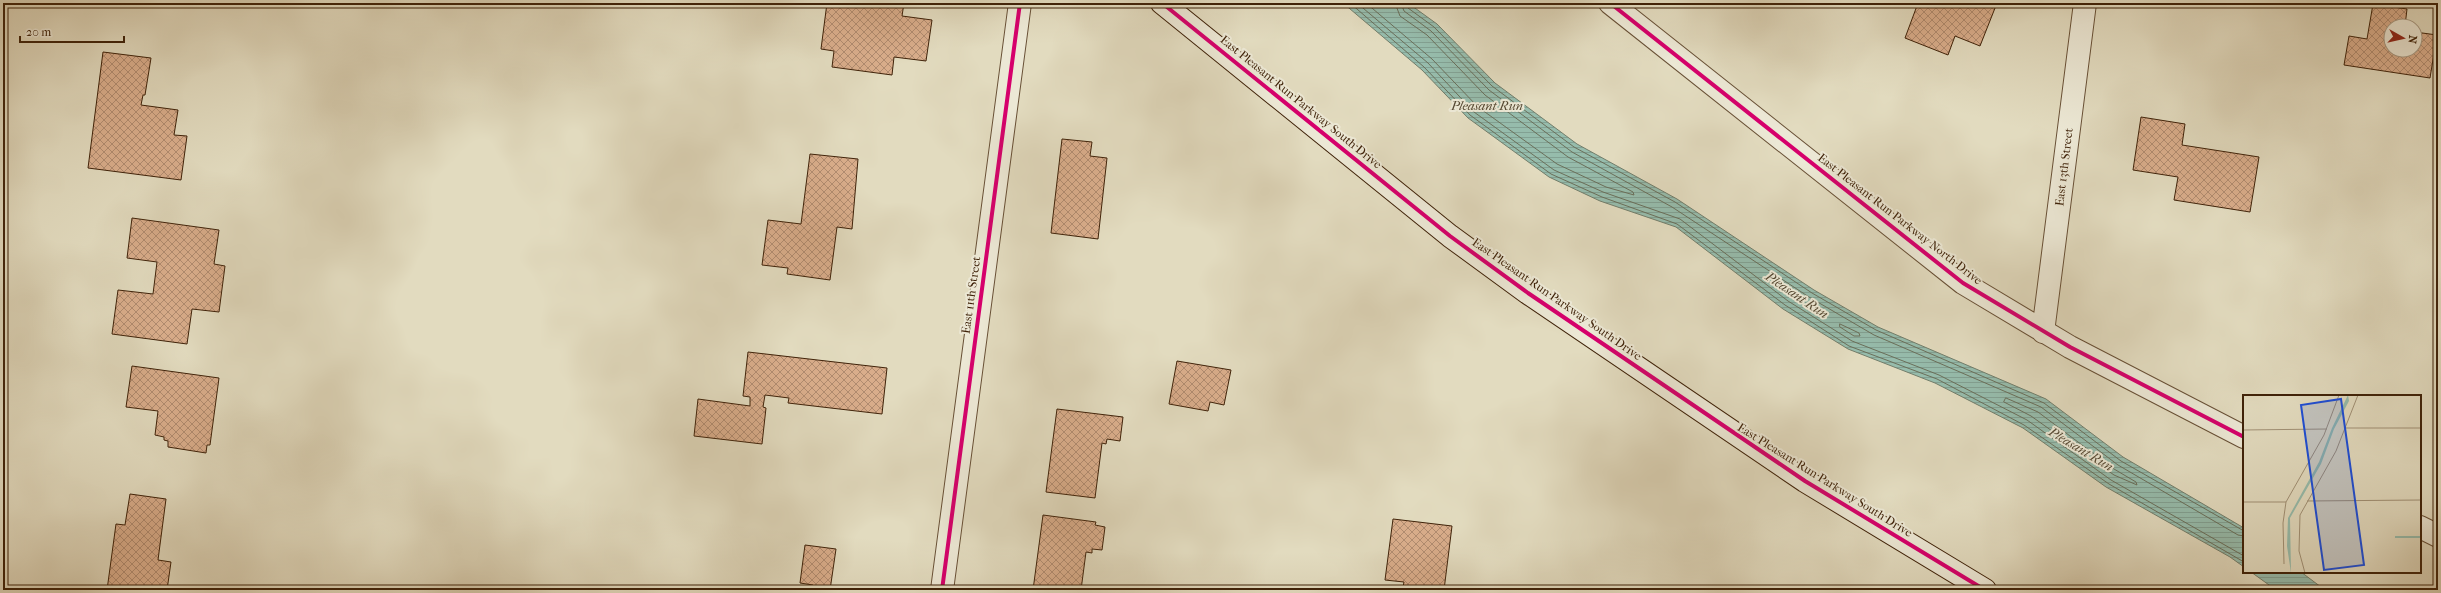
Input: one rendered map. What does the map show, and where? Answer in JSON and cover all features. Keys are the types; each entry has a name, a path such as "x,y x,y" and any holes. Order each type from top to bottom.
{"street":[{"name":"East 11th Street","path":"942,590 1020,3"},
{"name":"East Pleasant Run Parkway South Drive","path":"1162,3 1450,236 1528,293 1805,481 1985,590"},
{"name":"East Pleasant Run Parkway North Drive","path":"1610,3 1963,283 2042,332 2243,436"},
{"name":"East 13th Street","path":"2042,332 2085,3"},
{"path":"2421,528 2438,536"}],"water":[{"name":"Pleasant Run","path":"1343,3 1408,3 1437,24 1495,83 1577,144 1677,199 1814,290 1878,327 2046,399 2123,457 2243,527 2243,566 2230,557 2106,487 2023,428 1935,383 1848,349 1783,309 1676,227 1600,201 1549,177 1468,118 1422,70"},
{"path":"2252,573 2302,573 2325,590 2276,590"}],"building":[{"path":"827,3 904,3 902,16 932,20 926,61 894,57 892,75 832,67 834,51 821,49"},
{"path":"1918,3 1997,3 1980,46 1955,36 1948,55 1905,38"},
{"path":"2373,4 2407,9 2406,18 2383,18 2383,58 2423,58 2423,33 2437,35 2430,78 2344,65 2349,36 2367,39"},
{"path":"103,52 151,58 145,95 143,95 141,105 178,110 174,135 187,136 181,180 88,168"},
{"path":"2141,117 2185,124 2182,145 2259,157 2250,212 2174,200 2178,177 2133,170"},
{"path":"1062,139 1092,142 1090,156 1107,158 1098,239 1051,233"},
{"path":"810,154 858,159 852,229 837,227 830,280 787,274 788,268 762,265 768,220 801,224"},
{"path":"132,218 219,230 214,264 225,266 219,312 192,309 187,344 112,334 118,290 153,294 157,262 127,258"},
{"path":"748,352 887,368 882,414 788,403 789,398 765,395 763,407 766,408 762,444 694,436 698,399 750,406 750,397 743,396"},
{"path":"1177,361 1231,370 1224,405 1210,402 1208,411 1169,404"},
{"path":"132,366 219,378 210,445 207,445 206,453 168,447 168,441 164,440 164,437 155,435 158,411 126,407"},
{"path":"1057,409 1123,417 1120,441 1107,439 1106,444 1102,443 1095,498 1046,492"},
{"path":"130,494 166,499 158,560 171,562 167,590 107,590 116,524 125,525"},
{"path":"1043,515 1096,522 1095,525 1105,527 1102,550 1092,549 1092,553 1086,552 1081,590 1033,590"},
{"path":"1393,519 1452,526 1444,590 1419,590 1403,587 1404,582 1385,580"},
{"path":"805,545 836,549 830,590 812,590 813,585 800,583"}],"cycle path":[{"path":"942,590 1020,3"},
{"path":"1162,3 1450,236 1528,293 1805,481 1985,590"},
{"path":"1610,3 1963,283 2070,347 2243,436"}]}
